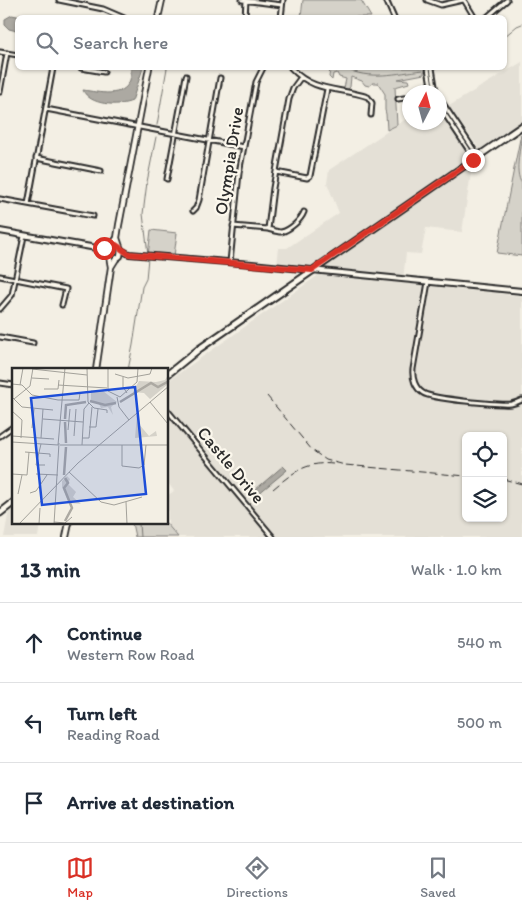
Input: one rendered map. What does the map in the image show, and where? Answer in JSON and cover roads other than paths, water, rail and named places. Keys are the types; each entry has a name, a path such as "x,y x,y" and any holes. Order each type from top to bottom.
{"main road":[{"path":"159,15 162,0"},
{"path":"96,368 112,267 109,255 111,246 117,238 149,70"},
{"path":"169,373 199,349 522,126"},
{"path":"112,267 118,258 120,249 117,238"},
{"path":"111,246 120,249"},
{"path":"109,255 118,258"},
{"path":"0,513 12,504"},
{"path":"66,537 69,524"}],"street":[{"path":"59,0 104,9 117,15"},
{"path":"242,0 282,2 281,15"},
{"path":"245,15 246,0"},
{"path":"386,0 393,15"},
{"path":"427,0 441,5 463,0 473,15"},
{"path":"490,15 507,0"},
{"path":"0,52 15,54"},
{"path":"0,92 7,53"},
{"path":"28,204 53,70"},
{"path":"93,70 104,72"},
{"name":"Olympia Drive","path":"230,262 237,189 244,147 256,82 262,70"},
{"path":"293,70 310,83 326,89 368,97 372,103 371,115"},
{"path":"428,70 432,85"},
{"path":"432,70 433,85"},
{"path":"167,179 186,76"},
{"path":"268,229 289,99 293,88 301,77"},
{"path":"193,211 199,200 220,78"},
{"path":"276,172 307,178 310,176 326,89"},
{"path":"398,99 402,98"},
{"path":"46,110 244,147"},
{"path":"447,110 477,158"},
{"path":"447,117 477,158"},
{"path":"36,158 101,171"},
{"path":"0,199 93,216"},
{"path":"233,226 268,229 279,232 300,219 304,212"},
{"path":"0,231 102,248 111,246"},
{"path":"0,309 12,295 24,236"},
{"path":"102,248 109,255"},
{"path":"120,249 129,254 148,256 230,262 522,291"},
{"path":"118,258 129,254"},
{"path":"0,276 66,288 62,305"},
{"path":"428,282 412,369 414,380 419,390 427,396 443,398 509,404 522,400"},
{"path":"0,337 33,343"},
{"name":"Castle Drive","path":"169,411 272,537"},
{"path":"0,436 12,427"}],"waterway":[{"path":"507,34 522,24"},
{"path":"157,125 167,70"},
{"path":"350,70 373,75 423,70"},
{"path":"148,254 143,214 156,137"},
{"path":"128,368 142,287 146,279 148,258"},
{"path":"139,524 140,537"}],"railway":[{"path":"267,396 312,450 326,460 345,465 462,476"},
{"path":"273,489 300,469 315,464 333,464"},
{"path":"507,480 522,484"}]}
